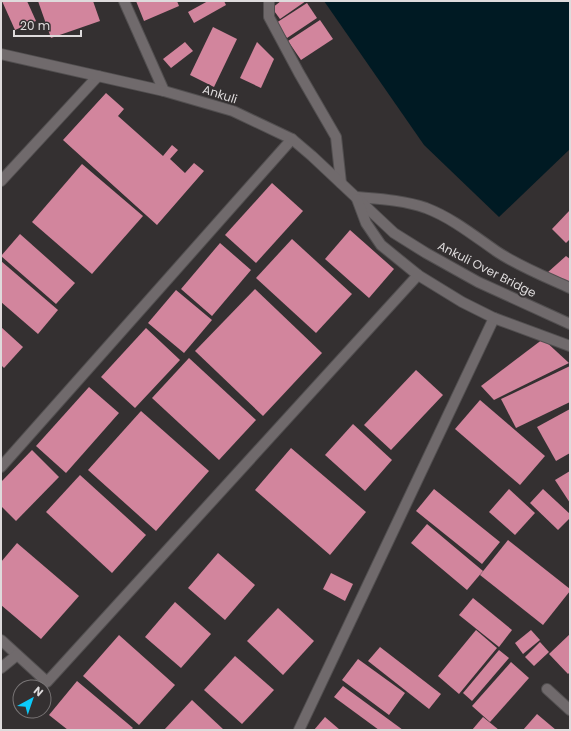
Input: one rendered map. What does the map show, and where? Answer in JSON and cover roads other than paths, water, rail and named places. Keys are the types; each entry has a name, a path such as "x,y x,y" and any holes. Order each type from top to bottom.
{"street":[{"path":"124,1 164,91"},
{"path":"268,1 269,17 336,137 341,183"},
{"name":"Ankuli","path":"1,54 164,91 233,111 292,139 394,233"},
{"path":"1,181 98,76"},
{"path":"1,467 292,139"},
{"path":"570,288 497,252 465,228 426,208 391,200 356,197 366,223 381,245 418,275 462,302 494,318 570,346"},
{"name":"Ankuli Over Bridge","path":"394,233 478,282 570,324"},
{"path":"1,640 46,682 418,275"},
{"path":"299,730 494,318"},
{"path":"1,668 17,655"},
{"path":"547,689 570,710"}],"water":[{"path":"324,1 570,1 570,149 499,217 424,145"}]}
